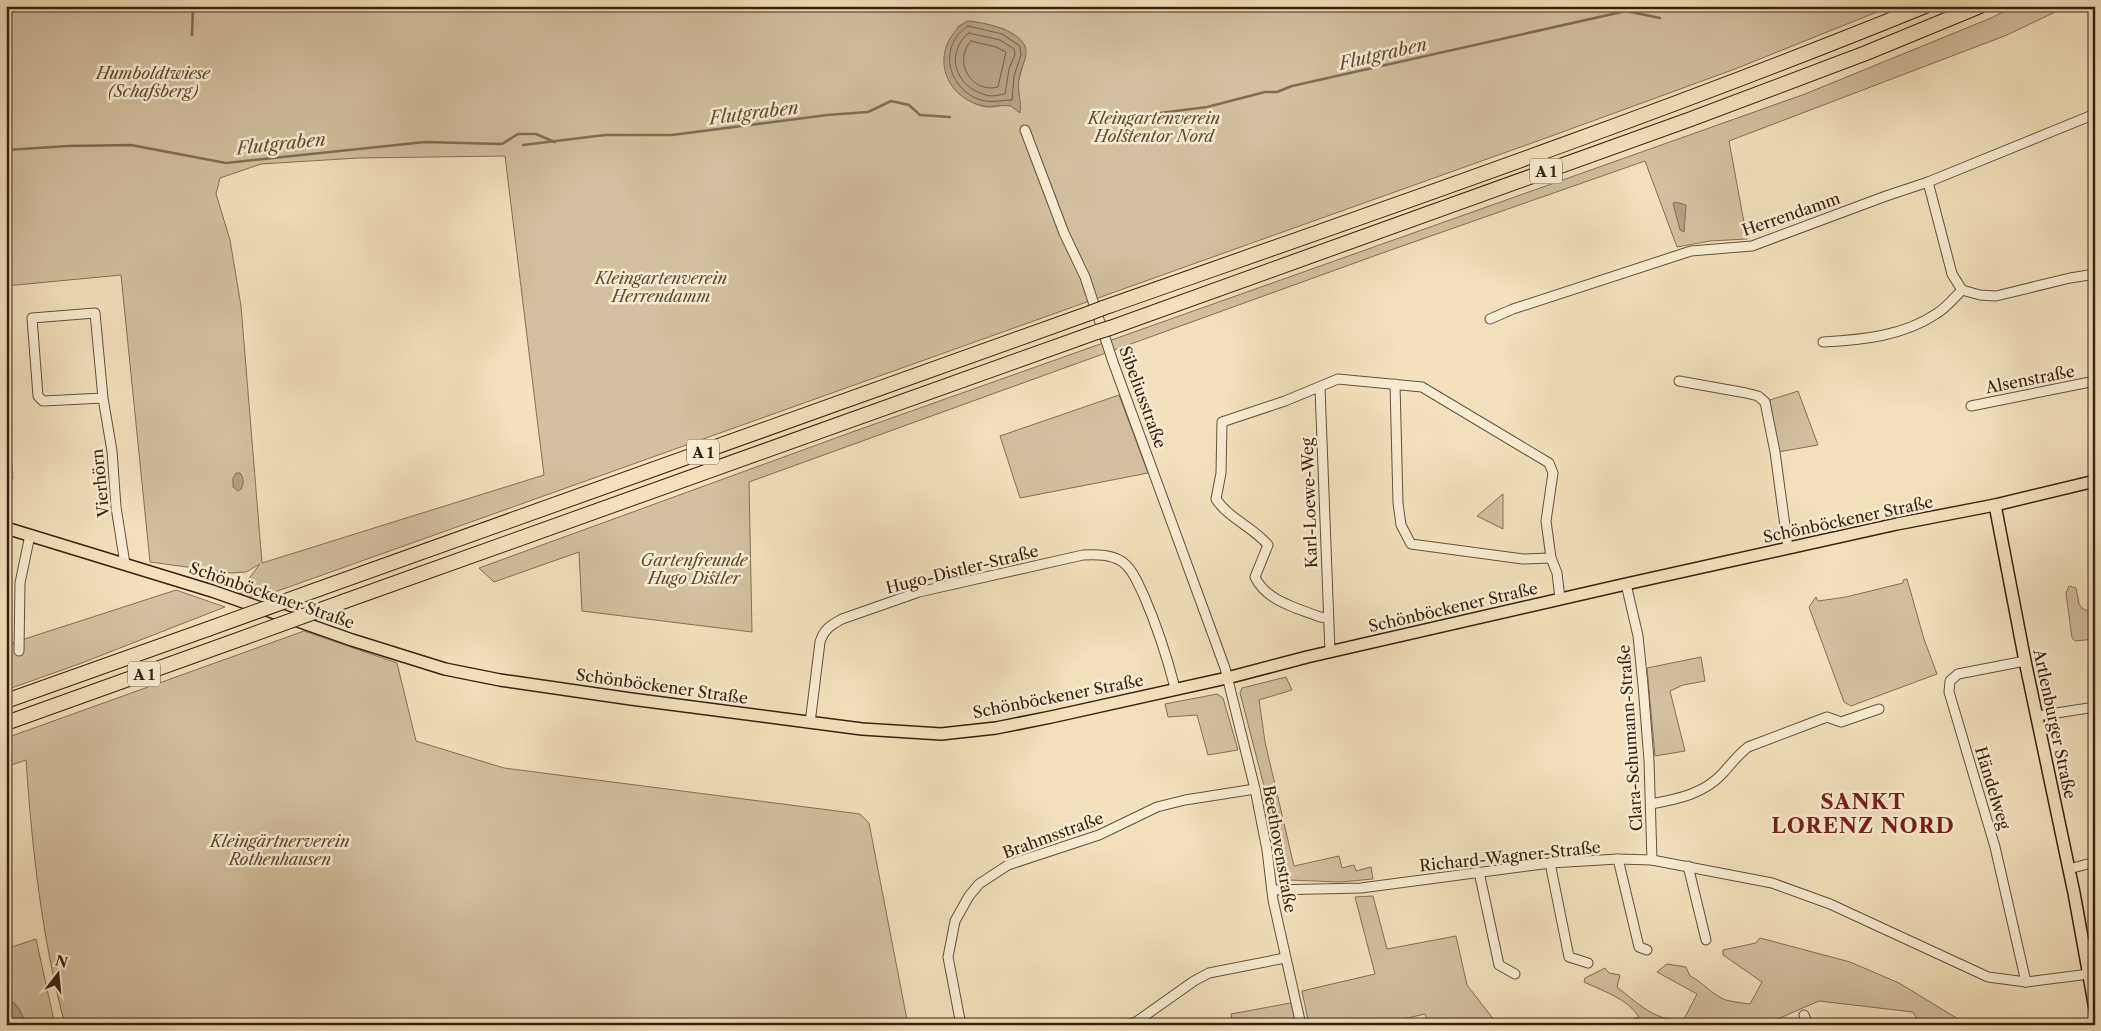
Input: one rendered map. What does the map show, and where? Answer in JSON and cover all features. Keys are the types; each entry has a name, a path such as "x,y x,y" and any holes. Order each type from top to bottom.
{"highway":[{"name":"A 1","path":"6,701 1468,178 1805,55 1925,6"},
{"name":"A 1","path":"6,723 1700,116 1866,53 1980,6"}],"main road":[{"name":"Schönböckener Straße","path":"6,528 212,591 352,640 445,669 533,685 810,722 890,732 944,733 996,728 1042,719 1227,678 1330,652 1626,584 1897,524 1995,505 2095,481"},
{"name":"Artlenburger Straße","path":"1995,505 2025,661 2069,869 2095,1009"}],"street":[{"name":"Herrendamm","path":"1490,319 1512,309 1691,251 1752,246 1928,182 2095,114"},
{"name":"Sibeliusstraße","path":"1025,130 1064,233 1084,277 1227,678"},
{"path":"1928,182 1952,274 1962,290 1980,295 1996,296 2070,278 2095,274"},
{"path":"1823,342 1854,341 1878,337 1904,329 1936,315 1962,290"},
{"name":"Vierhörn","path":"103,398 43,401 38,396 32,318 95,313 103,398 112,451 116,507 125,564"},
{"path":"1328,618 1320,618 1268,595 1260,587 1255,577 1268,545 1261,536 1220,506 1216,499 1221,473 1222,422 1320,388 1338,379 1422,387 1550,463 1553,473 1546,521 1551,558 1557,573 1560,599"},
{"path":"1679,381 1746,393 1758,396 1765,402 1775,452 1788,548"},
{"name":"Alsenstraße","path":"1971,406 2095,382"},
{"path":"1394,384 1398,503 1401,526 1411,544 1523,559 1551,558"},
{"name":"Karl-Loewe-Weg","path":"1320,388 1330,652"},
{"path":"19,651 20,583 30,535"},
{"name":"Hugo-Distler-Straße","path":"810,722 820,642 823,632 830,625 919,592 1084,555 1097,554 1115,558 1126,564 1136,577 1157,625 1175,688"},
{"name":"Clara-Schumann-Straße","path":"1626,584 1638,636 1643,680 1651,804 1652,860"},
{"name":"Händelweg","path":"2025,661 1958,674 1950,681 1949,692 1995,847 2026,982"},
{"name":"Beethovenstraße","path":"1227,678 1255,789 1285,958 1301,1025"},
{"path":"2037,716 2095,707"},
{"path":"1651,804 1695,793 1711,784 1748,747 1827,717 1841,722 1879,709"},
{"name":"Brahmsstraße","path":"961,1025 948,957 955,921 969,896 979,884 1008,865 1099,835 1157,808 1175,802 1255,789"},
{"path":"1618,859 1639,947 1647,950"},
{"name":"Richard-Wagner-Straße","path":"1272,890 1361,888 1550,863 1618,859 1652,860 1772,883 1830,904 1988,977 2026,982 2089,974"},
{"path":"2069,869 2095,862"},
{"path":"1550,863 1569,957 1588,963"},
{"path":"1688,866 1706,940"},
{"path":"1478,872 1499,965 1515,974"},
{"path":"1127,1025 1136,1022 1194,981 1209,973 1285,958"},
{"path":"1804,1015 1808,1025"}],"green space":[{"path":"6,6 1892,6 1735,69 1546,138 258,598 238,593 260,564 246,572 231,573 150,562 121,275 6,286","holes":["971,21 1004,29 1016,36 1024,61 1018,83 1020,112 1008,105 987,107 975,104 959,93 948,78 958,26","505,156 544,475 262,563 241,306 230,240 216,194 220,178 261,164 358,158"]},
{"name":"Gartenfreunde Hugo Distler","path":"2015,6 2068,6 2007,35 1729,141 1747,239 1710,241 1677,247 1645,161 1388,251 749,482 752,632 582,611 579,552 494,582 479,568 855,431 1805,94 1991,18"},
{"path":"1798,391 1818,445 1778,452 1770,400"},
{"path":"6,393 13,479 6,479"},
{"path":"1119,395 1148,473 1020,498 1000,436"},
{"path":"1503,494 1503,529 1477,516"},
{"path":"1907,579 1924,639 1937,674 1851,706 1844,702 1809,607 1816,597 1818,601 1846,597 1903,583 1903,580"},
{"path":"2069,586 2076,588 2079,604 2083,609 2095,613 2095,639 2075,641 2072,638 2066,593"},
{"path":"176,590 225,607 79,664 6,690 6,645"},
{"name":"Kleingärtnerverein Rothenhausen","path":"304,631 397,663 416,741 504,768 860,814 869,823 908,1025 65,1025 50,960 39,894 26,760 6,767 6,738"},
{"path":"1701,657 1705,681 1683,685 1670,691 1685,751 1655,756 1647,668"},
{"path":"1286,677 1292,690 1259,700 1265,742 1294,866 1339,856 1342,868 1354,865 1356,871 1371,867 1373,879 1340,882 1288,880 1282,878 1280,874 1265,790 1240,693 1242,688"},
{"path":"1217,694 1223,698 1238,750 1208,755 1197,715 1168,717 1165,704"},
{"path":"1373,896 1387,949 1456,936 1467,985 1498,1025 1429,1025 1425,1014 1377,1025 1309,1025 1302,991 1375,974 1355,897"},
{"path":"1760,938 1850,962 1899,983 1968,1025 1920,1025 1913,1012 1819,1001 1773,1021 1771,1025 1618,1025 1639,1017 1622,1000 1584,982 1585,978 1605,968 1609,973 1620,975 1617,987 1640,1005 1665,1018 1674,1020 1684,1019 1697,994 1657,972 1667,964 1686,967 1690,976 1721,998 1750,1004 1762,982 1723,955 1723,950 1756,943"},
{"path":"36,939 55,1025 27,1025 19,1009 6,994 6,949"},
{"path":"1296,1002 1301,1025 1233,1025 1231,1014"}],"water":[{"path":"967,21 1001,28 1018,37 1023,43 1026,54 1019,79 1020,113 1011,106 976,104 963,97 953,88 947,77 944,65 945,53 949,41 956,30"},
{"path":"1673,203 1686,205 1684,232 1680,230"},
{"path":"236,473 240,473 243,481 241,489 238,491 233,487 233,478"},
{"path":"6,994 19,1009 27,1025 6,1025"}],"waterway":[{"path":"192,35 193,6"},
{"name":"Flutgraben","path":"1111,124 1160,113 1207,107 1265,92 1277,92 1292,86 1626,11 1660,18"},
{"name":"Flutgraben","path":"523,145 605,135 672,135 827,115 868,112 891,101 909,105 920,115 950,117"},
{"name":"Flutgraben","path":"6,150 68,146 131,145 226,163 425,142 502,144 518,134 536,134 555,142"}],"district":[{"name":"SANKT LORENZ NORD","path":"1863,813"}],"park label":[{"name":"Humboldtwiese (Schafsberg)","path":"153,82"},
{"name":"Kleingartenverein Holstentor Nord","path":"1154,127"},
{"name":"Kleingartenverein Herrendamm","path":"661,287"}]}
